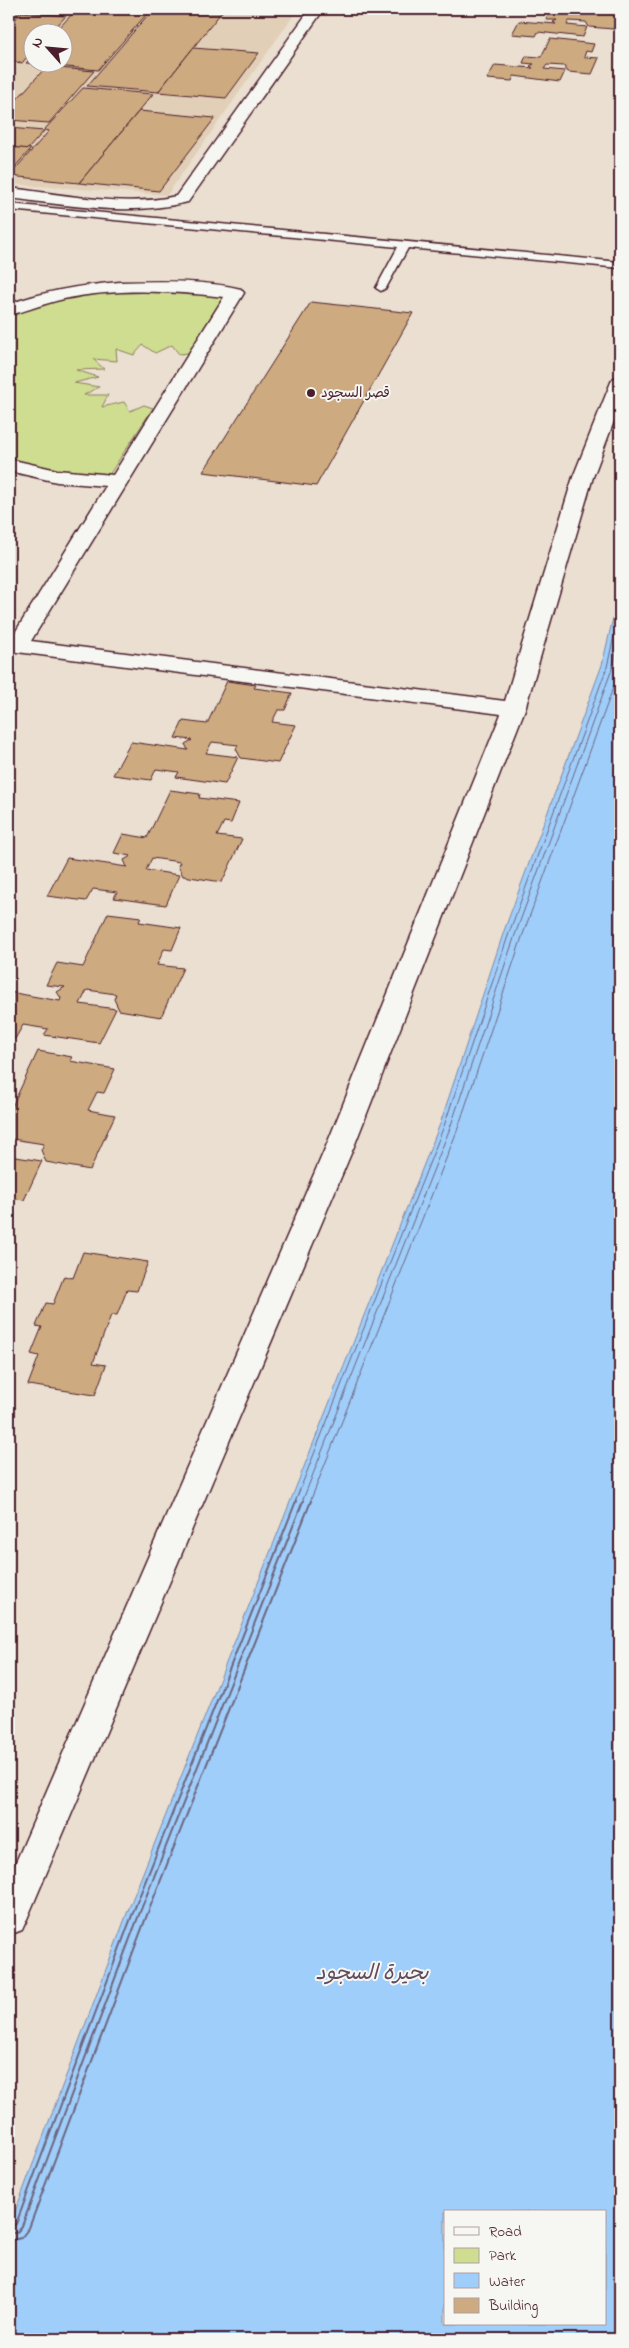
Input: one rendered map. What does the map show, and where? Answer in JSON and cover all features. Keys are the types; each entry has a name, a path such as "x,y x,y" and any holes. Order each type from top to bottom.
{"street":[{"path":"9,193 129,204 162,203 182,199 317,9"},
{"path":"9,310 68,293 128,286 187,286 235,293 13,645 514,709"},
{"path":"9,1919 340,1144 514,709 583,477 620,382"},
{"path":"9,465 57,476 118,481"}],"lane":[{"path":"9,207 620,265"},
{"path":"381,288 405,244"}],"shaded area":[{"path":"9,9 298,9 167,195 9,184"}],"green space":[{"path":"158,289 226,296 189,353 179,354 172,345 155,353 143,345 134,355 116,349 117,361 93,359 104,369 76,370 98,377 74,383 99,387 84,395 108,395 102,407 124,402 130,411 144,405 153,408 109,475 78,474 9,459 9,314 26,306 63,296 101,291"}],"water":[{"name":"بحيرة السجود","path":"620,588 620,2339 9,2339 9,2228 129,1908 440,1124 504,931 602,665"}],"building":[{"path":"9,9 23,9 9,23"},
{"path":"77,9 151,9 98,70 72,67 72,22 65,22"},
{"path":"153,9 224,9 158,92 87,86"},
{"path":"566,9 607,9 605,13 620,15 613,29 589,27 586,22 569,21 567,25 587,27 583,37 538,32 536,36 512,34 519,21 556,24 553,22 557,20 546,20 549,13 564,14"},
{"path":"22,12 66,16 60,22 22,22 22,63 9,61 9,26"},
{"path":"550,39 594,44 591,52 586,51 584,57 599,58 592,74 568,72 564,66 547,65 544,69 565,71 560,82 514,76 512,81 487,79 495,65 533,68 530,66 534,64 523,63 526,56 541,57"},
{"path":"193,48 259,53 226,98 158,92"},
{"path":"72,69 94,71 49,123 9,120 9,108 41,72 72,72"},
{"path":"83,88 153,94 79,183 9,176 49,131 44,130"},
{"path":"139,111 215,118 159,191 79,183"},
{"path":"9,128 44,131 28,149 9,147"},
{"path":"9,147 31,149 9,173"},
{"name":"قصر السجود","path":"311,302 413,313 316,486 203,472"},
{"path":"227,681 256,685 254,688 292,693 285,710 278,710 272,722 296,725 278,763 241,758 236,749 238,745 212,742 206,753 238,757 225,784 176,777 179,772 156,769 151,780 113,775 131,742 188,750 185,744 192,740 175,738 183,721 207,724"},
{"path":"170,790 200,794 199,798 239,803 231,823 224,822 217,836 242,839 222,882 183,876 178,866 180,862 152,858 146,870 179,875 166,905 114,898 117,892 93,889 86,901 47,896 67,858 127,867 124,860 131,856 114,853 123,834 147,838"},
{"path":"108,913 141,917 139,922 181,928 172,950 164,949 157,965 183,968 161,1017 119,1010 114,999 116,994 87,990 80,1004 116,1009 99,1043 44,1035 48,1029 23,1025 15,1039 9,1038 9,992 60,1001 61,998 57,992 65,987 46,985 57,963 83,967"},
{"path":"38,1051 72,1057 70,1061 115,1069 104,1093 97,1092 88,1110 115,1115 90,1170 46,1162 41,1150 44,1144 12,1139 9,1146 9,1113"},
{"path":"9,1156 42,1161 24,1200 9,1198"},
{"path":"83,1252 148,1262 137,1291 127,1290 117,1315 111,1315 93,1363 106,1365 95,1395 28,1385 39,1356 31,1354 42,1327 36,1326 46,1303 53,1304 64,1276 73,1278"}],"place":[{"name":"قصر السجود","path":"311,393"}]}
